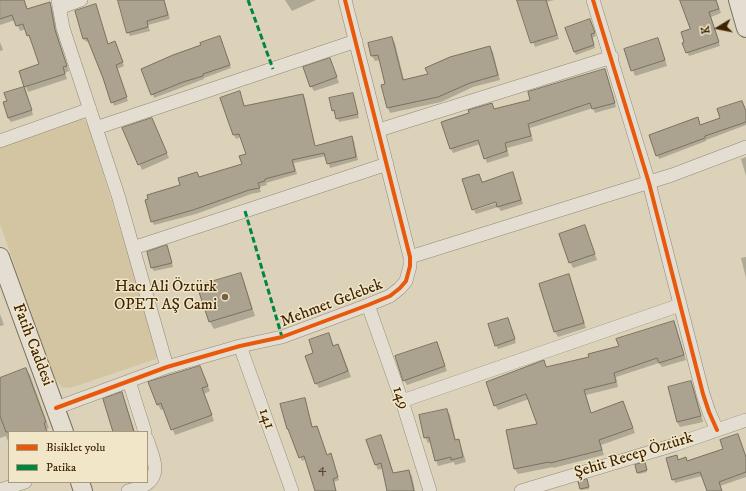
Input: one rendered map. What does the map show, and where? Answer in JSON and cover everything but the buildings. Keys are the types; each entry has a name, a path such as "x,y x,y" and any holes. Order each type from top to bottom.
{"street":[{"path":"81,0 58,4 63,28 133,248 167,367"},
{"path":"593,0 612,57 649,183 703,394 708,412 716,430"},
{"path":"738,0 746,28"},
{"name":"Mehmet Gelebek","path":"56,408 167,367 240,346 282,337 390,296 406,281 410,266 410,257 388,164 356,42 348,1"},
{"path":"96,128 356,42"},
{"path":"379,130 612,57"},
{"path":"0,141 90,109"},
{"path":"410,257 649,183 746,147"},
{"path":"133,248 388,164"},
{"name":"Fatih Caddesi","path":"0,257 5,286 56,408 64,431"},
{"name":"149","path":"368,305 402,401 430,491"},
{"path":"402,401 680,305"},
{"name":"141","path":"240,346 292,491"},
{"path":"129,381 145,431"},
{"name":"Şehit Recep Öztürk","path":"521,491 674,445 746,420"},
{"path":"128,491 147,484 153,478 156,466 148,442"},
{"path":"0,490 22,483"}],"shaded area":[{"path":"82,117 88,124 158,353 156,359 70,388 62,387 57,382 53,374 0,224 0,143"}],"marked path":[{"path":"248,0 273,69"},
{"path":"245,211 282,337"}],"cycle path":[{"path":"56,408 167,367 240,346 282,337 390,296 406,281 410,266 410,257 345,0"},
{"path":"593,0 649,183 703,394 717,430"}],"place":[{"name":"Hacı Ali Öztürk OPET AŞ Cami","path":"225,297"}]}
